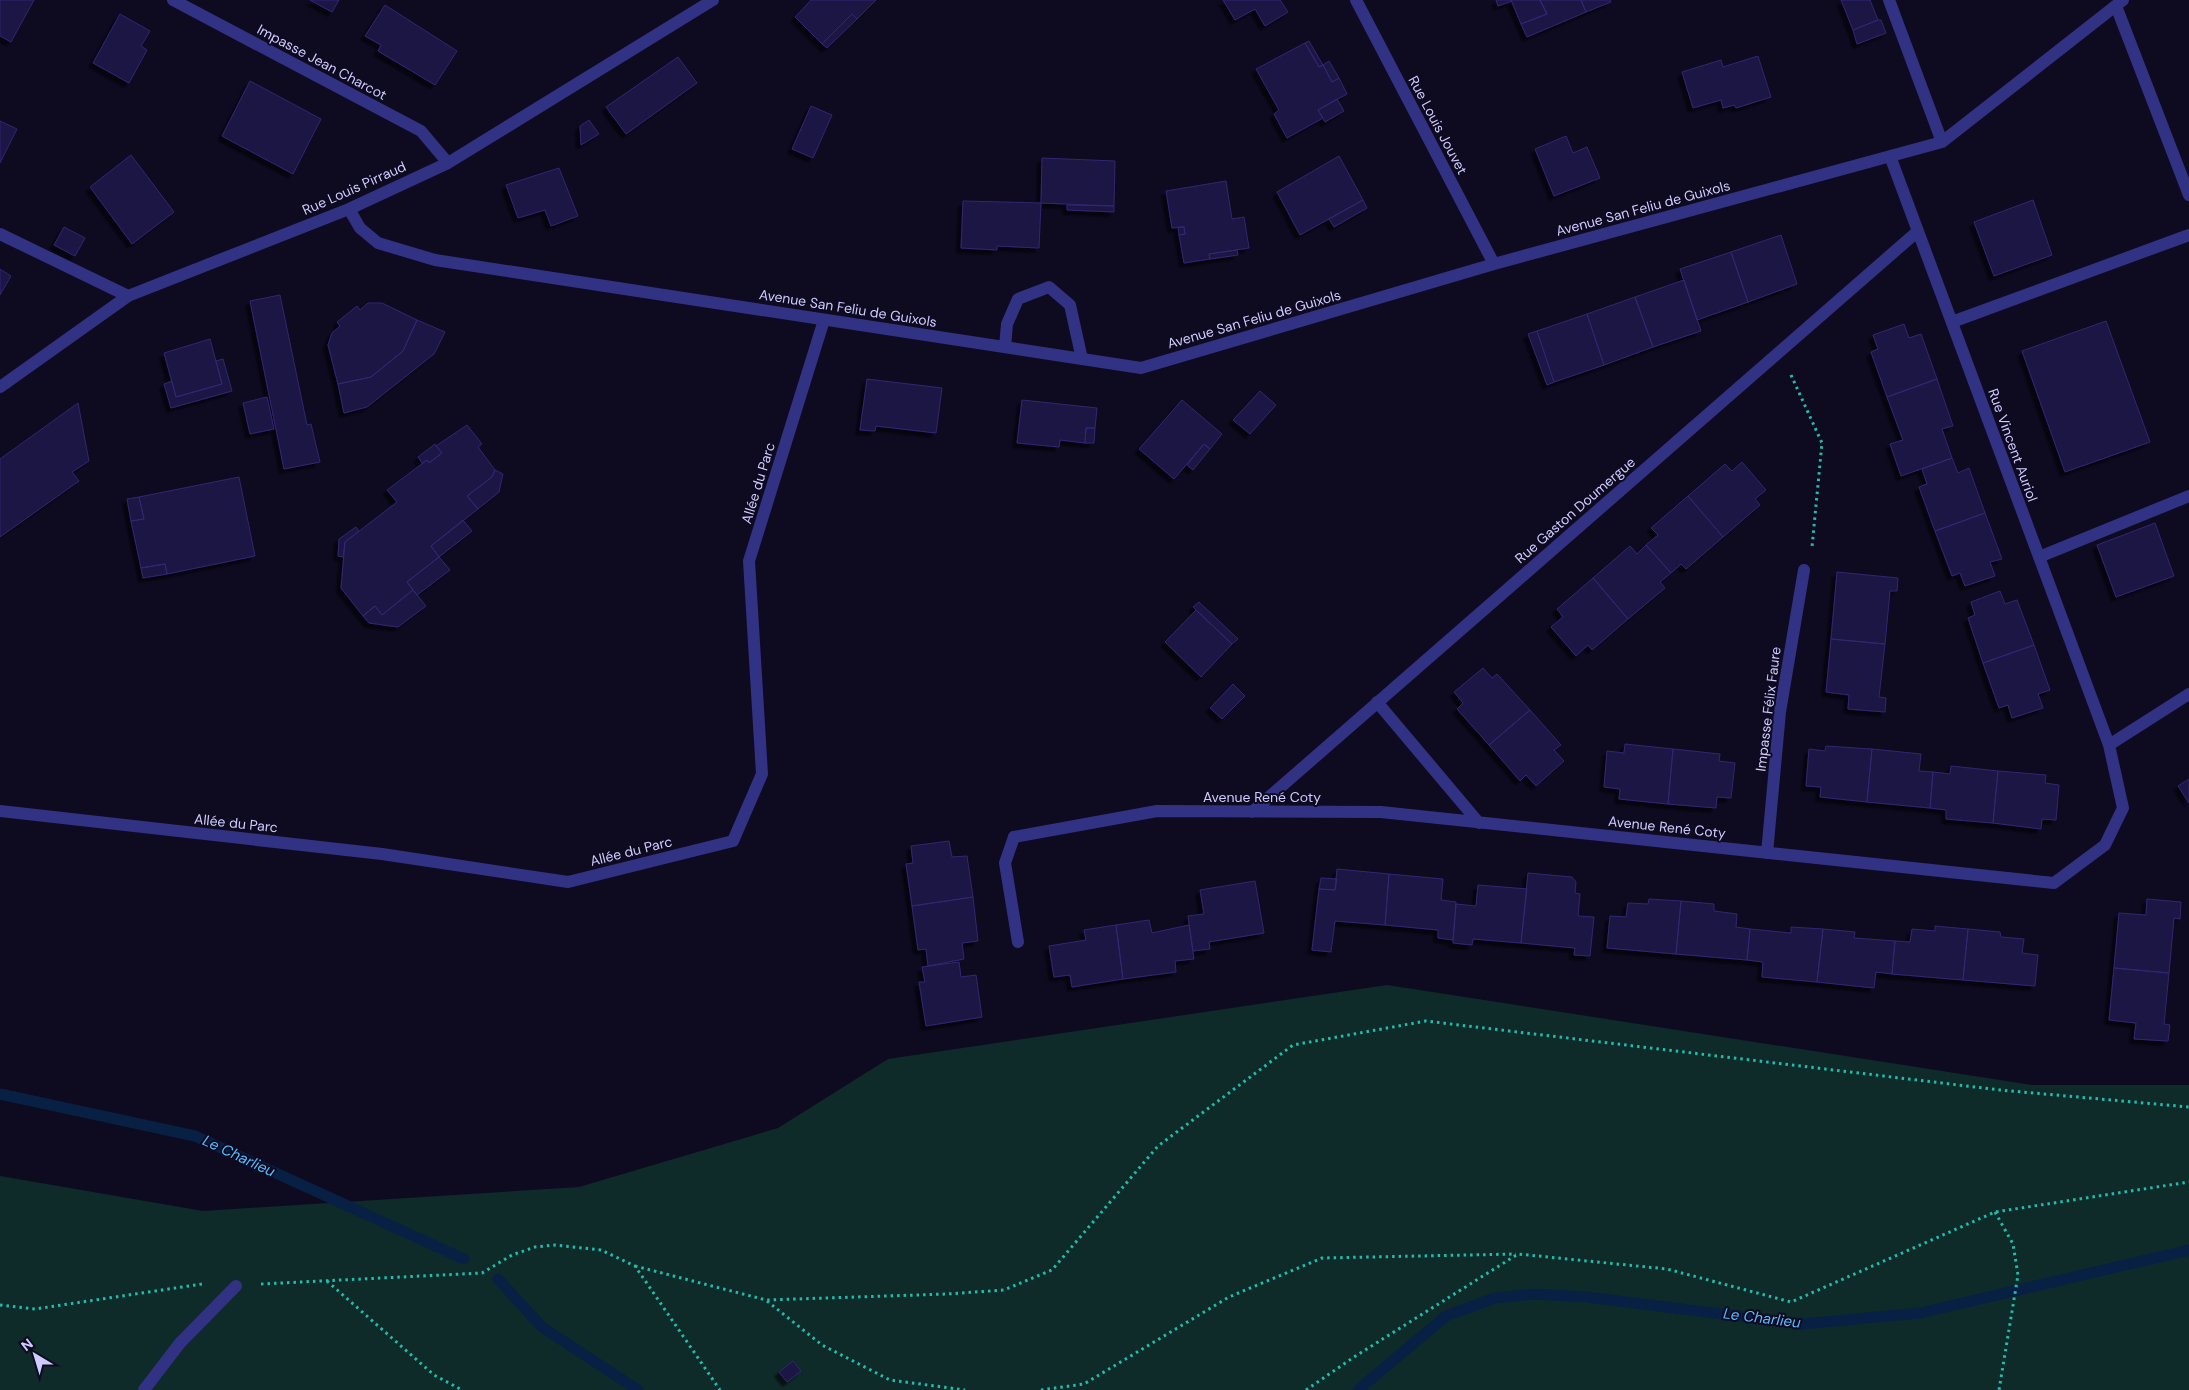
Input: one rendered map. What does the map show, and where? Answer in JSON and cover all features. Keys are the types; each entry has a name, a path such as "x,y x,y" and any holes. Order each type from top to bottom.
{"street":[{"name":"Impasse Jean Charcot","path":"173,0 420,131 448,162"},
{"name":"Rue Louis Pirraud","path":"0,387 128,296 349,209 448,162 713,0"},
{"name":"Rue Louis Jouvet","path":"1356,0 1494,264"},
{"path":"1889,0 1942,142"},
{"name":"Avenue San Feliu de Guixols","path":"349,209 360,228 378,243 435,260 1141,368 1494,264 1942,142 2120,3"},
{"path":"2120,3 2189,195"},
{"name":"Rue Vincent Auriol","path":"1890,156 2109,745"},
{"name":"Rue Gaston Doumergue","path":"1252,812 1918,231"},
{"path":"0,234 128,296"},
{"path":"1952,322 2189,234"},
{"path":"1005,347 1007,324 1018,299 1049,287 1070,305 1082,359"},
{"name":"Allée du Parc","path":"0,811 382,854 568,882 733,841 762,774 749,561 824,320"},
{"path":"2039,557 2189,496"},
{"name":"Impasse Félix Faure","path":"1767,853 1780,712 1804,570"},
{"path":"2109,745 2189,694"},
{"path":"1377,702 1479,823"},
{"name":"Avenue René Coty","path":"1018,942 1005,864 1014,838 1157,812 1381,812 2054,883 2106,845 2123,808 2109,745"},
{"path":"144,1390 180,1344 236,1286"}],"path":[{"path":"1776,355 1792,377 1822,443 1811,557 1804,570"},
{"path":"0,1305 35,1309 196,1284 236,1286 482,1273 512,1255 535,1247 555,1245 601,1250 635,1266 766,1300 947,1294 1004,1290 1052,1270 1158,1146 1293,1045 1426,1021 2000,1090 2189,1107"},
{"path":"1042,1390 1084,1384 1229,1296 1322,1258 1518,1254 1667,1269 1790,1302 1996,1212 2189,1182"},
{"path":"1996,1212 2014,1244 2018,1274 1999,1390"},
{"path":"1306,1390 1354,1357 1518,1254"},
{"path":"635,1266 720,1390"},
{"path":"326,1281 434,1375 462,1390"},
{"path":"766,1300 822,1344 890,1380 965,1390"}],"green space":[{"path":"1387,985 2032,1085 2189,1085 2189,1390 0,1390 0,1176 203,1211 579,1187 778,1128 888,1059"}],"building":[{"path":"0,0 34,0 11,42 0,36"},
{"path":"310,0 339,0 332,12"},
{"path":"811,0 876,0 857,19 852,14 822,44 795,17"},
{"path":"1223,0 1280,0 1288,12 1265,26 1255,9 1235,20"},
{"path":"1496,0 1511,0 1512,1 1498,6"},
{"path":"1511,0 1540,0 1547,14 1521,24"},
{"path":"1540,0 1581,0 1586,12 1527,37 1521,24 1547,14"},
{"path":"1581,0 1610,0 1611,2 1586,12"},
{"path":"1841,0 1870,0 1878,20 1853,30"},
{"path":"385,5 457,51 435,85 378,51 381,45 365,36"},
{"path":"120,14 150,31 141,46 147,50 129,83 93,63"},
{"path":"852,14 857,19 827,48 822,44"},
{"path":"1881,20 1886,33 1857,44 1853,30"},
{"path":"1309,41 1323,65 1319,67 1305,43"},
{"path":"1305,43 1319,67 1323,65 1332,82 1339,78 1347,94 1318,110 1323,118 1287,138 1274,114 1279,110 1256,69"},
{"path":"1758,56 1771,97 1736,108 1734,105 1723,108 1721,100 1693,108 1682,72 1721,60 1723,67"},
{"path":"678,57 697,83 626,134 606,107"},
{"path":"1329,61 1339,78 1332,82 1323,65"},
{"path":"250,81 321,119 293,174 222,136"},
{"path":"1337,99 1344,111 1325,122 1318,110"},
{"path":"811,106 832,115 813,158 792,149"},
{"path":"589,120 599,134 581,145 580,126"},
{"path":"0,121 17,129 0,163"},
{"path":"1566,136 1573,153 1587,147 1600,178 1554,196 1535,149"},
{"path":"131,155 174,212 132,244 90,187"},
{"path":"1339,156 1363,200 1300,235 1277,192"},
{"path":"1042,158 1115,161 1114,206 1041,203"},
{"path":"559,168 578,216 551,226 545,210 518,218 506,185"},
{"path":"1226,181 1232,219 1244,217 1249,248 1209,254 1210,259 1184,263 1179,235 1185,234 1184,227 1172,228 1166,191"},
{"path":"1363,200 1367,208 1334,227 1329,219"},
{"path":"2033,200 2052,255 1994,276 1974,222"},
{"path":"963,201 1041,203 1039,248 997,246 997,250 961,248"},
{"path":"1067,205 1114,206 1114,212 1067,210"},
{"path":"64,227 85,238 75,256 54,245"},
{"path":"1178,227 1184,227 1185,234 1179,235"},
{"path":"1781,235 1797,284 1748,302 1731,252"},
{"path":"1237,250 1238,255 1210,259 1209,254"},
{"path":"1731,252 1748,302 1697,320 1680,269"},
{"path":"0,269 11,276 0,295"},
{"path":"1684,280 1701,331 1653,347 1635,297"},
{"path":"280,295 307,425 311,424 320,462 284,469 250,301"},
{"path":"1635,297 1653,347 1604,365 1587,314"},
{"path":"368,303 382,303 417,320 403,351 371,377 338,384 328,345 332,333 340,326 337,322 357,306 360,310"},
{"path":"1587,314 1604,365 1554,382 1537,331"},
{"path":"417,320 445,332 434,354 367,407 344,413 338,384 371,377 403,351"},
{"path":"2106,321 2150,442 2065,472 2022,351"},
{"path":"1904,324 1909,338 1921,334 1937,379 1887,397 1871,352 1878,349 1873,335"},
{"path":"1537,331 1554,382 1547,385 1528,334"},
{"path":"210,339 222,384 176,397 164,353"},
{"path":"223,359 232,391 171,408 164,384 172,381 176,397 222,384 216,361"},
{"path":"867,379 942,388 936,433 876,426 875,431 860,430"},
{"path":"1937,379 1953,426 1942,429 1952,458 1901,476 1890,444 1903,440 1887,397"},
{"path":"1260,391 1276,405 1250,434 1233,420"},
{"path":"267,397 274,429 250,434 243,403"},
{"path":"1022,400 1097,408 1095,428 1086,428 1085,443 1060,440 1059,447 1017,443"},
{"path":"1182,400 1222,434 1210,449 1204,444 1174,479 1139,449"},
{"path":"78,403 89,461 72,472 79,481 0,537 0,459"},
{"path":"467,425 482,444 478,447 495,470 492,477 467,496 478,509 431,546 439,557 407,582 413,590 382,615 375,606 363,616 341,588 345,542 397,502 387,490 427,460 429,463 442,453 436,446"},
{"path":"1086,428 1095,428 1094,443 1085,443"},
{"path":"435,444 442,453 429,463 427,460 422,463 418,457"},
{"path":"1204,444 1210,449 1193,470 1187,465"},
{"path":"1952,458 1958,473 1969,468 1985,513 1935,531 1919,487 1927,484 1922,469"},
{"path":"1742,462 1766,490 1755,499 1760,505 1723,537 1688,496 1725,464 1732,471"},
{"path":"495,470 503,474 499,492 478,509 467,496 492,477"},
{"path":"239,477 255,556 167,574 165,564 141,568 131,521 144,519 139,497"},
{"path":"1688,496 1723,537 1686,569 1681,564 1671,573 1646,545 1658,535 1651,528"},
{"path":"139,497 144,519 131,521 127,499"},
{"path":"1985,513 2002,559 1990,562 1995,576 1965,586 1960,573 1952,576 1935,531"},
{"path":"463,520 472,531 439,557 431,546"},
{"path":"2155,523 2174,576 2116,597 2097,545"},
{"path":"356,527 359,531 345,542 343,557 338,556 339,539"},
{"path":"1646,545 1671,573 1660,582 1665,588 1628,619 1593,578 1630,546 1637,554"},
{"path":"439,557 450,570 417,595 407,582"},
{"path":"165,564 167,574 143,578 141,568"},
{"path":"1837,572 1898,578 1897,591 1890,591 1885,644 1831,639"},
{"path":"1593,578 1628,619 1592,650 1588,645 1576,656 1551,627 1563,617 1557,609"},
{"path":"413,590 426,606 398,627 369,623 363,616 375,606 382,615"},
{"path":"2000,591 2005,604 2017,600 2034,645 1983,663 1968,618 1975,615 1971,602"},
{"path":"1199,602 1238,639 1232,644 1196,610 1193,607"},
{"path":"1196,610 1232,644 1201,677 1165,642"},
{"path":"1831,639 1885,644 1879,697 1886,698 1885,712 1848,709 1849,695 1826,692"},
{"path":"2034,645 2050,690 2038,694 2043,708 2012,718 2008,705 1999,708 1983,663"},
{"path":"1483,668 1492,678 1497,674 1530,710 1489,745 1457,709 1463,703 1454,692"},
{"path":"1233,684 1245,696 1222,719 1210,708"},
{"path":"1530,710 1561,745 1554,750 1564,761 1536,786 1526,775 1520,781 1489,745"},
{"path":"1625,744 1673,749 1668,804 1619,799 1620,789 1604,787 1607,751 1624,753"},
{"path":"1826,746 1872,749 1867,802 1820,797 1821,787 1806,786 1809,749 1825,751"},
{"path":"1673,749 1720,754 1719,761 1735,763 1731,798 1717,797 1716,808 1668,804"},
{"path":"1872,749 1921,754 1919,771 1933,772 1930,808 1867,802"},
{"path":"1951,766 1998,771 1993,823 1946,819 1946,810 1930,808 1933,772 1950,774"},
{"path":"1998,771 2046,775 2045,783 2059,785 2056,820 2042,819 2041,829 1993,823"},
{"path":"2189,779 2189,803 2178,786"},
{"path":"949,841 952,857 967,856 973,897 912,906 906,864 913,863 911,846"},
{"path":"1337,869 1389,874 1385,925 1335,921 1331,952 1312,950 1319,889 1335,890"},
{"path":"1528,873 1572,877 1576,882 1575,893 1580,894 1578,916 1594,917 1590,956 1574,955 1575,948 1521,943"},
{"path":"1389,874 1443,879 1441,900 1456,902 1453,940 1438,938 1438,930 1385,925"},
{"path":"1321,878 1337,879 1335,890 1319,889"},
{"path":"1255,881 1264,933 1209,942 1210,949 1193,951 1188,916 1204,914 1200,890"},
{"path":"1478,885 1527,889 1521,943 1473,939 1472,945 1453,943 1456,904 1476,906"},
{"path":"973,897 978,941 962,943 964,959 928,966 926,949 918,950 912,906"},
{"path":"1649,899 1681,901 1676,954 1607,948 1610,916 1626,917 1628,903 1648,904"},
{"path":"2147,899 2181,902 2180,919 2174,918 2169,973 2114,968 2119,913 2146,915"},
{"path":"1681,901 1714,904 1714,911 1737,914 1736,927 1750,929 1747,960 1676,954"},
{"path":"1149,920 1152,933 1189,925 1194,959 1175,961 1176,972 1123,979 1116,925"},
{"path":"1116,925 1123,979 1072,987 1070,975 1054,977 1049,946 1086,940 1084,930"},
{"path":"1935,926 1968,929 1963,980 1892,974 1895,941 1910,942 1912,929 1935,931"},
{"path":"1791,927 1823,929 1817,982 1762,977 1763,962 1747,960 1750,929 1791,933"},
{"path":"1823,929 1855,932 1854,938 1895,941 1892,974 1876,972 1874,988 1817,982"},
{"path":"1968,929 2000,932 2001,937 2024,939 2022,953 2038,955 2035,986 1963,980"},
{"path":"959,962 961,977 976,975 982,1017 926,1026 919,982 925,982 922,967"},
{"path":"2114,968 2169,973 2164,1024 2170,1025 2168,1041 2134,1039 2136,1023 2109,1020"},
{"path":"793,1361 801,1371 787,1382 779,1372"}],"waterway":[{"name":"Le Charlieu","path":"0,1094 195,1136 464,1259"},
{"name":"Le Charlieu","path":"1358,1390 1446,1316 1495,1298 1535,1294 1586,1297 1802,1324 1920,1313 2189,1250"},
{"name":"Le Charlieu","path":"498,1279 542,1327 638,1390"}]}
